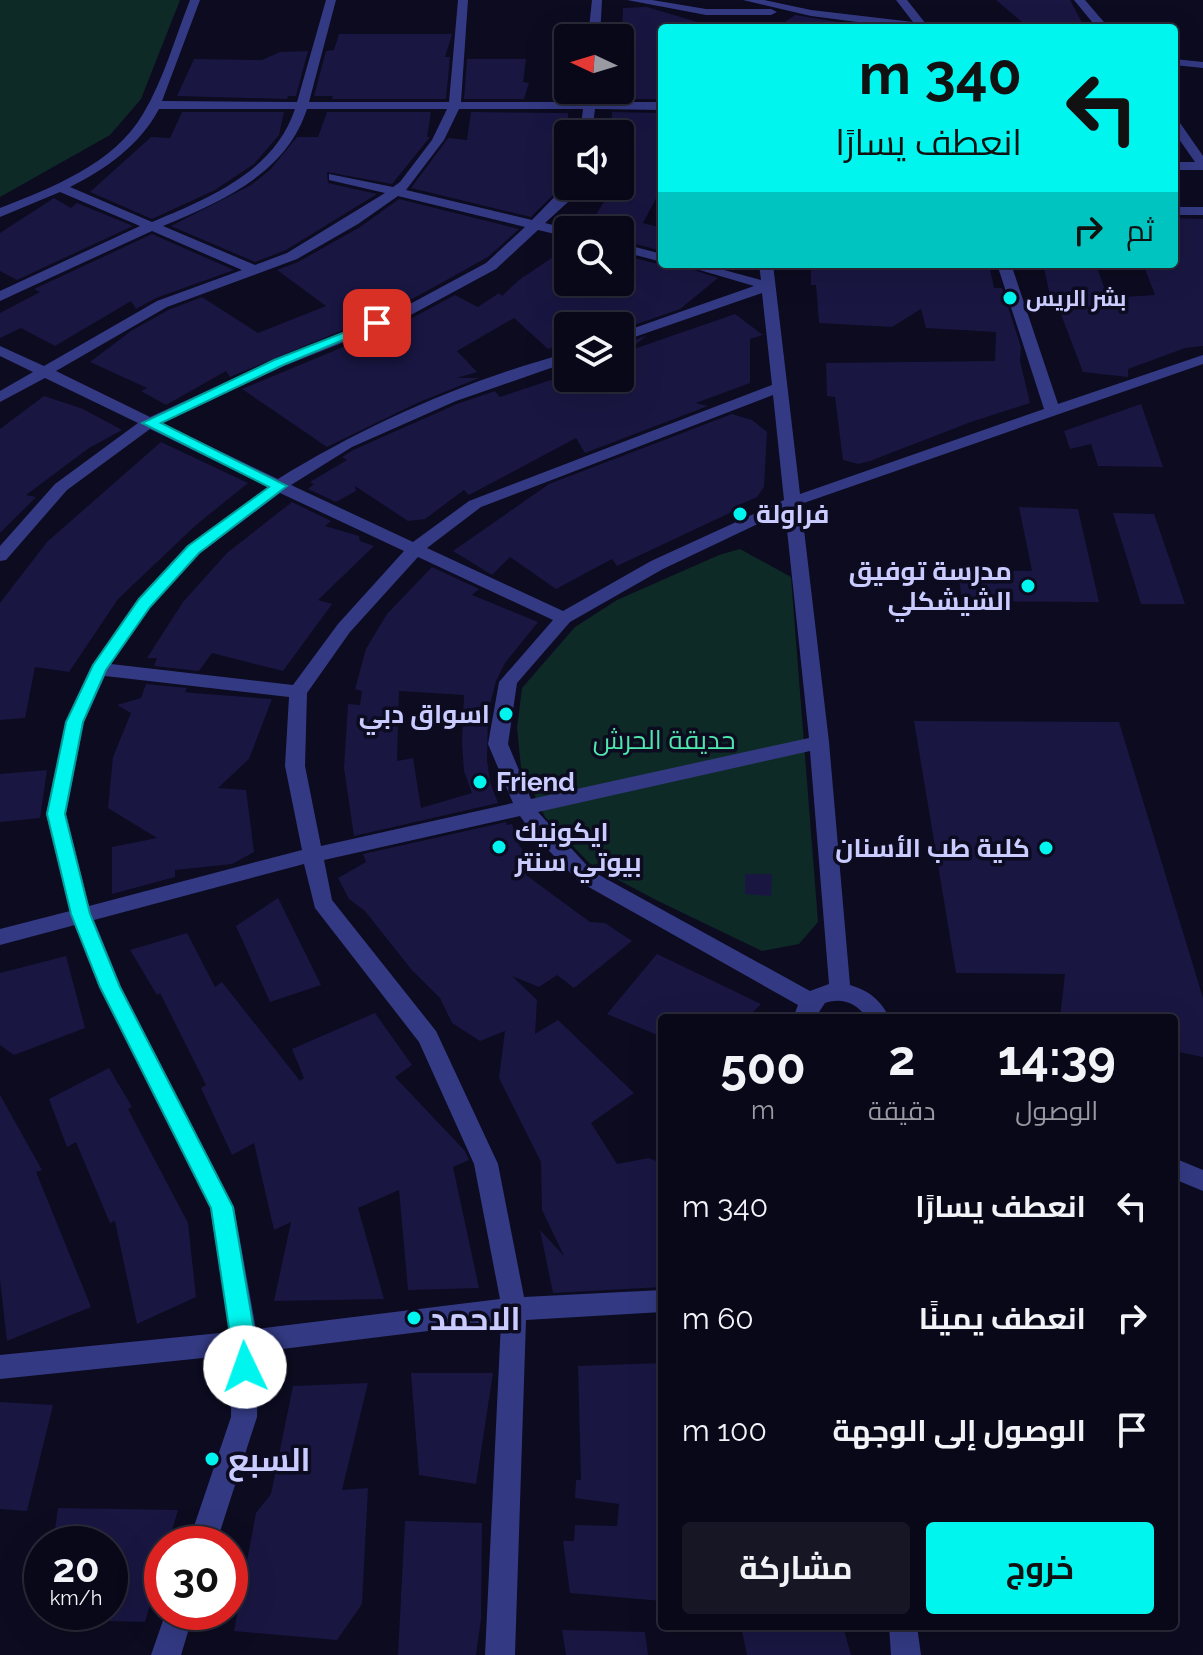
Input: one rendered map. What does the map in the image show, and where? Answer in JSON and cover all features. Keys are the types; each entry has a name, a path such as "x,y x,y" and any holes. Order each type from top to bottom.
{"street":[{"path":"0,213 61,188 110,157 143,126 195,0"},
{"path":"0,297 54,269 203,204 256,171 286,144 302,103 331,0"},
{"path":"0,397 162,304 292,256 353,221 405,185 438,140 455,104 463,0"},
{"path":"595,24 597,0"},
{"path":"632,0 750,13 811,13"},
{"path":"748,24 750,13 746,0 811,13 895,24"},
{"path":"901,0 922,24"},
{"path":"1079,0 1100,24"},
{"path":"691,5 715,24"},
{"path":"1178,62 1203,65"},
{"path":"153,105 658,106"},
{"path":"587,120 589,105"},
{"path":"1178,129 1203,165"},
{"path":"1178,166 1203,165"},
{"path":"334,177 554,230"},
{"path":"61,188 255,270"},
{"path":"0,556 61,487 149,423 279,363 402,314 491,266 562,200"},
{"path":"1178,211 1203,211"},
{"path":"634,251 658,257"},
{"path":"701,268 769,286"},
{"path":"767,268 819,742 840,991"},
{"path":"1005,268 1052,411"},
{"path":"634,333 769,286"},
{"path":"0,350 279,486 564,618"},
{"path":"878,1014 866,1000 840,991 824,993 807,1010 585,876 539,828 525,807 498,744 508,682 564,618 657,565 794,501 1203,359"},
{"path":"208,1526 244,1417 245,1342 222,1207 110,987 81,914 56,814 75,722 99,669 144,603 193,550 279,486 346,444 451,398 554,362"},
{"path":"500,1655 514,1309 486,1164 428,1037 322,902 295,766 298,692 344,628 416,548 475,504 781,387"},
{"path":"99,669 298,692"},
{"path":"0,937 312,855 819,742"},
{"path":"1178,1170 1203,1181"},
{"path":"0,1367 245,1342 514,1309 658,1301"},
{"path":"166,1655 174,1630"},
{"path":"903,1630 906,1655"}],"green space":[{"path":"0,0 180,0 141,99 110,135 0,197"},
{"name":"حديقة الحرش","path":"740,549 791,577 818,922 799,944 762,951 592,866 545,817 521,767 517,728 522,688 575,627 617,600 719,555"}],"building":[{"path":"996,0 1070,0 1083,24 1024,24"},
{"path":"647,7 704,24 658,24 658,99 634,99 634,24 622,24 623,8"},
{"path":"795,15 844,23 844,24 782,24"},
{"path":"339,34 452,34 445,57 450,57 446,99 332,99 333,96 314,96 326,51 334,50"},
{"path":"308,51 296,96 288,96 287,99 177,96 194,59 262,60 280,52"},
{"path":"467,59 526,59 523,82 529,83 524,99 464,99"},
{"path":"182,112 284,112 279,135 254,164 215,190 152,219 90,192 151,137 170,138"},
{"path":"327,112 431,112 427,137 430,137 392,184 327,172 328,183 377,194 286,250 255,262 171,226 251,185 270,170 297,137 318,137"},
{"path":"471,112 568,113 568,120 554,120 554,194 531,217 411,188 448,138 467,140"},
{"path":"612,112 658,113 658,195 643,223 658,227 658,250 634,244 634,216 599,216 597,213 605,200 634,200 634,120 612,120"},
{"path":"54,198 71,208 77,203 133,226 17,280 0,271 0,233"},
{"path":"399,199 519,229 488,257 396,308 230,377 226,371 166,405 141,391 147,388 90,362 131,331 168,310 202,297 258,333 326,306 277,270 298,262 360,227"},
{"path":"1178,218 1203,219 1203,346 1185,348 1128,369 1128,377 1083,372 1059,309 1053,309 1044,268 1097,268 1108,298 1155,295 1145,268 1178,268"},
{"path":"152,234 234,270 156,298 136,309 131,301 55,346 21,328 0,338 0,313 40,292 34,289"},
{"path":"554,256 554,296 634,296 634,258 658,264 658,268 688,268 718,278 680,309 634,325 634,312 554,312 554,347 548,349 514,318 457,351 477,372 457,378 479,378 417,403 327,447 242,389 408,320 455,295 478,307 499,293 502,296 519,280"},
{"path":"811,268 990,268 994,288 1002,288 1021,347 1020,361 1030,403 870,461 858,464 843,460 835,397 827,396 826,363 995,361 996,332 926,328 921,309 892,327 819,323 816,285 811,285"},
{"path":"735,314 763,335 750,339 750,383 696,403 708,406 585,453 576,438 469,495 464,490 425,519 408,521 355,486 356,491 336,502 308,489 314,484 310,482 347,460 342,457 353,450 457,404 495,391 500,397 554,379 554,392 634,392 634,349"},
{"path":"44,396 83,409 122,430 89,448 26,495 36,497 0,533 0,429"},
{"path":"1141,404 1163,467 1098,466 1091,444 1070,449 1064,431"},
{"path":"732,414 752,420 767,432 764,487 757,497 734,507 736,510 617,566 612,559 556,589 510,557 492,575 453,551 549,484"},
{"path":"161,442 248,483 196,525 118,599 69,672 35,667 25,718 0,720 0,603 47,542"},
{"path":"292,502 331,521 325,526 359,536 360,541 374,546 318,600 332,604 283,671 212,653 199,671 154,666 157,658 147,658 183,602 227,553"},
{"path":"1019,507 1078,509 1099,602 962,601 958,570 1032,571"},
{"path":"1113,513 1154,514 1185,604 1141,604"},
{"path":"432,567 479,589 472,595 538,622 505,663 496,681 488,713 487,760 490,782 498,803 354,836 344,768 348,704 360,705 362,691 355,689 366,649 387,614","holes":["399,691 464,695 464,771 472,793 421,808 413,758 397,761"]},
{"path":"146,684 187,688 185,692 193,693 272,699 249,759 218,788 246,790 254,852 232,864 175,870 175,877 112,894 112,847 157,838 108,808 113,757 131,713 117,705 141,698"},
{"name":"كلية طب الأسنان","path":"914,721 1119,722 1203,998 1203,1057 1178,1052 1178,1014 1060,1014 1065,974 956,973"},
{"path":"47,770 40,818 0,822 0,774"},
{"path":"506,822 507,825 512,824 520,847 541,866 526,875 590,922 605,923 632,941 574,988 557,975 539,987 512,976 537,1000 535,1034 558,1020 634,1093 591,1123 617,1164 649,1158 658,1162 658,1287 553,1293 540,1230 564,1256 542,1210 541,1162 499,1078 505,1031 480,1041 452,1023 440,998 411,969 365,911 349,899 338,878 366,862 363,854"},
{"path":"745,874 772,874 771,896 745,894"},
{"path":"278,898 321,985 270,1002 236,926"},
{"path":"187,933 215,987 222,982 300,1081 304,1078 292,1049 375,1013 412,1065 395,1077 465,1151 469,1160 453,1167 479,1288 408,1290 399,1190 358,1208 384,1299 274,1301 291,1222 274,1230 254,1143 232,1155 201,1088 206,1085 160,993 157,995 130,950"},
{"path":"657,954 761,1004 751,1014 658,1014 658,1035 607,1014"},
{"path":"66,956 85,1028 14,1055 0,1045 0,973"},
{"path":"109,1068 132,1107 128,1109 188,1223 196,1297 137,1324 115,1221 110,1223 76,1142 67,1147 49,1099"},
{"path":"0,1095 42,1170 36,1172 91,1307 7,1341 0,1280"},
{"path":"658,1363 658,1601 570,1593 563,1541 574,1541 575,1525 617,1526 619,1504 575,1498 576,1480 581,1480 578,1366"},
{"path":"411,1373 493,1373 476,1484 419,1475"},
{"path":"368,1383 342,1490 368,1488 362,1604 337,1640 234,1631 248,1630 248,1556 256,1513 271,1494 293,1386"},
{"path":"0,1402 53,1405 27,1511 0,1509"},
{"path":"58,1508 178,1510 173,1526 144,1526 144,1622 128,1622 128,1526 56,1526"},
{"path":"405,1521 482,1523 481,1619 476,1655 398,1655"},
{"path":"562,1630 645,1632 648,1655 566,1655"},
{"path":"742,1630 844,1630 851,1655 747,1655"}],"place":[{"name":"بشر الريس","path":"1010,298"},
{"name":"فراولة","path":"740,514"},
{"name":"مدرسة توفيق الشيشكلي","path":"1028,586"},
{"name":"اسواق دبي","path":"506,714"},
{"name":"Friend","path":"480,782"},
{"name":"ايكونيك بيوتي سنتر","path":"499,847"},
{"name":"كلية طب الأسنان","path":"1046,848"},
{"name":"الاحمد","path":"414,1318"},
{"name":"السبع","path":"212,1459"}],"route":[{"path":"245,1367 245,1342 222,1207 110,987 81,914 56,814 75,722 99,669 144,603 193,550 279,486 149,423 279,363 377,323"}]}
